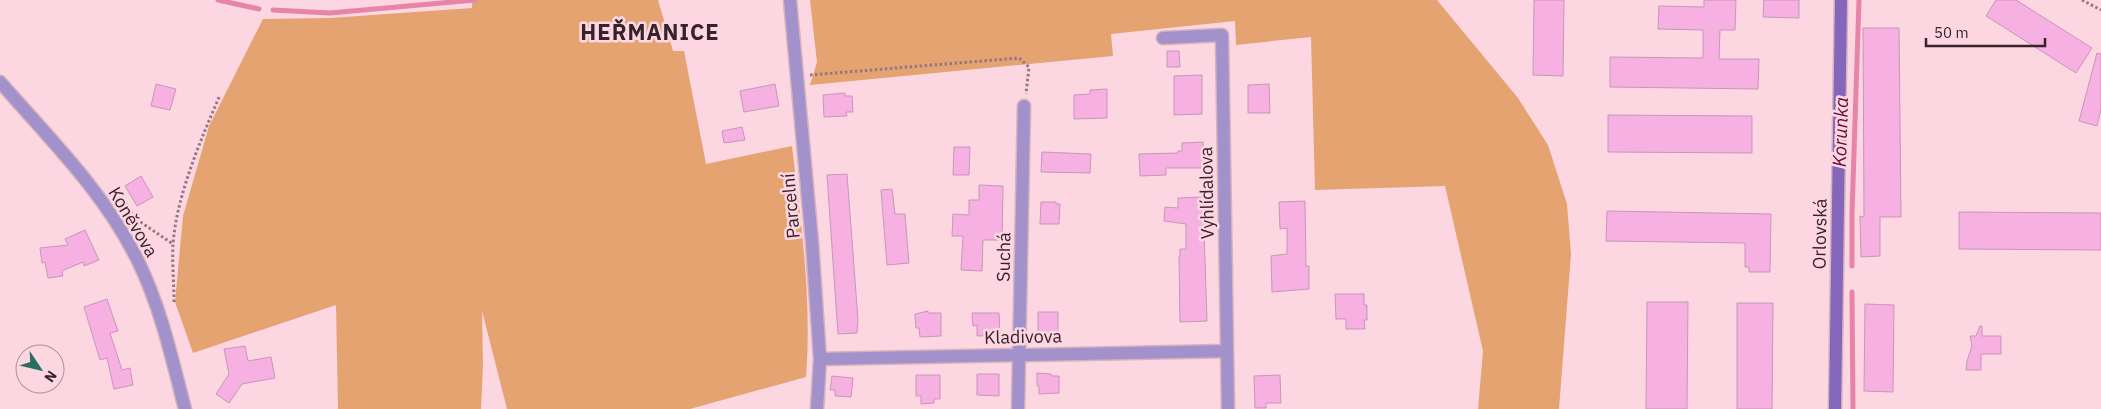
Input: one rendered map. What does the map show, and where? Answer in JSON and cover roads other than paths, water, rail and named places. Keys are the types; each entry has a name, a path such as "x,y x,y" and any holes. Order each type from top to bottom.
{"main road":[{"name":"Orlovská","path":"1835,409 1841,0"}],"street":[{"name":"Parcelní","path":"790,0 820,359 817,409"},
{"name":"Vyhlídalova","path":"1163,38 1222,35 1228,409"},
{"name":"Koněvova","path":"0,82 82,175 108,210 138,261 161,318 185,409"},
{"name":"Suchá","path":"1018,409 1024,106"},
{"name":"Kladivova","path":"820,359 1227,351"}],"waterway":[{"name":"Korunka","path":"218,0 259,9"},
{"name":"Korunka","path":"273,10 330,13 475,0"},
{"name":"Korunka","path":"1852,266 1859,0"},
{"name":"Korunka","path":"1852,292 1853,409"}],"district":[{"name":"HEŘMANICE","path":"650,32"}]}
